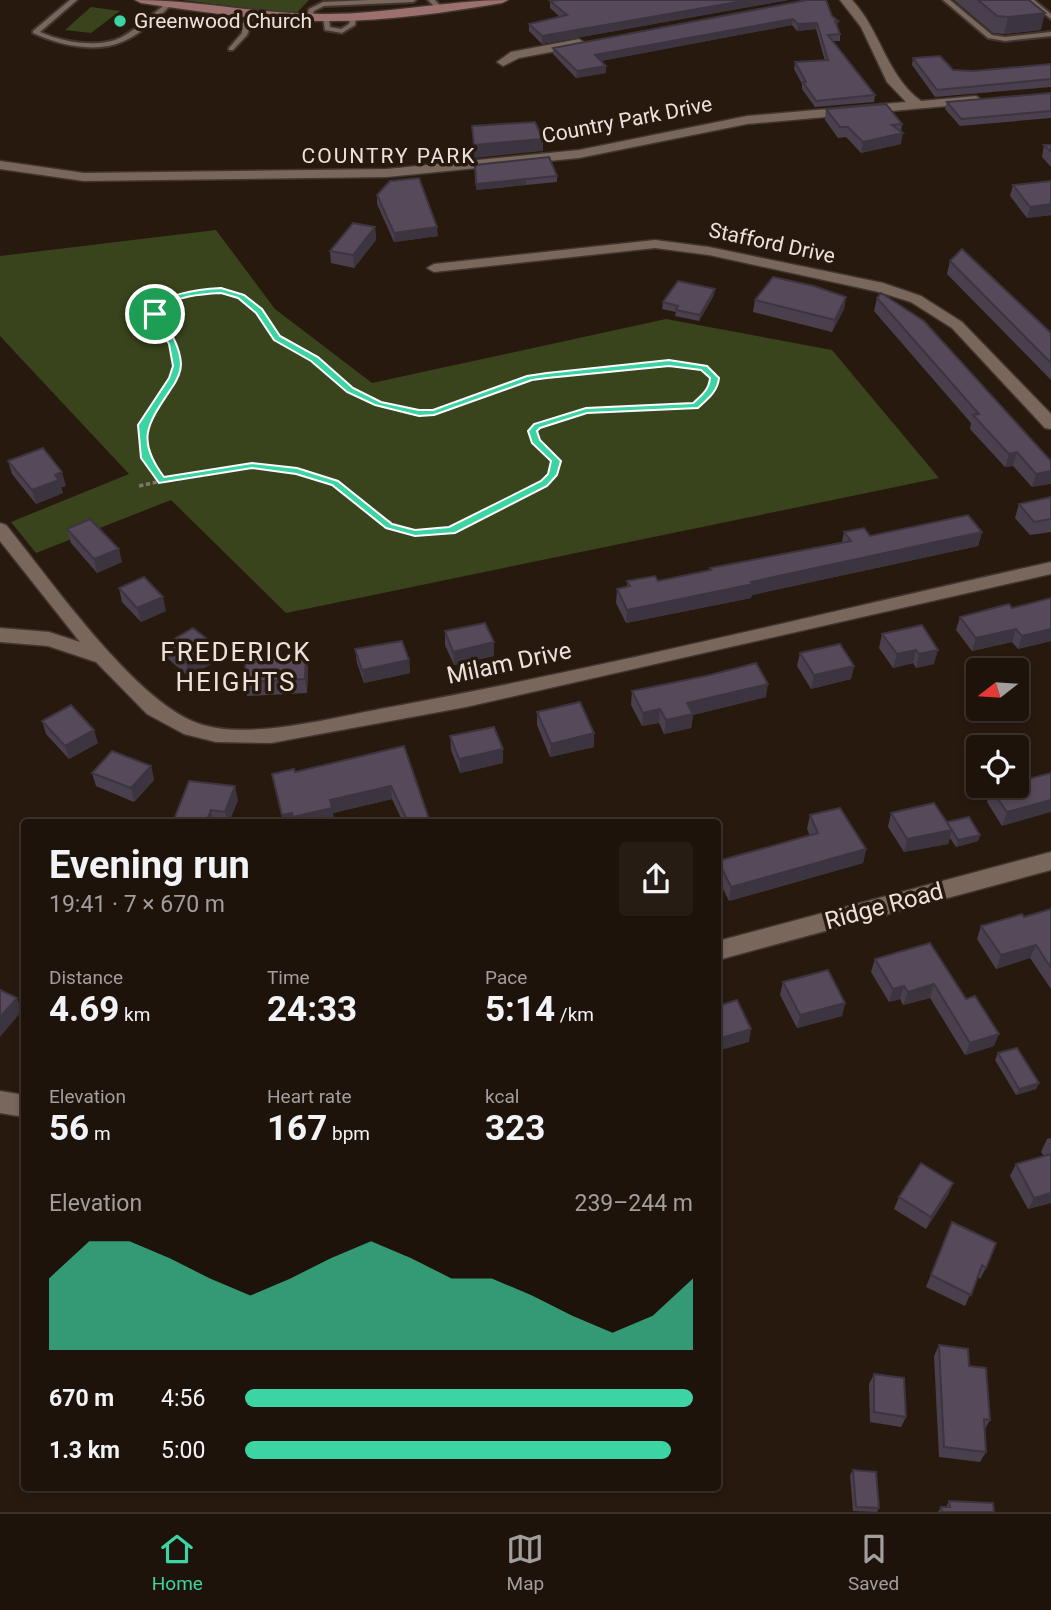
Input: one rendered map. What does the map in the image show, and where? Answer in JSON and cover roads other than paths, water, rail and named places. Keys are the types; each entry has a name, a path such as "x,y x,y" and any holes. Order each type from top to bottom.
{"main road":[{"path":"141,0 309,18 353,18 441,10 502,0"}],"street":[{"path":"846,0 871,32 892,84 918,105"},
{"path":"503,62 515,55 592,41"},
{"name":"Country Park Drive","path":"0,165 84,177 387,173 579,154 747,120 985,99"},
{"name":"Stafford Drive","path":"433,268 663,244 709,251 883,288 916,299 957,325 1051,425"},
{"path":"0,529 103,657"},
{"name":"Milam Drive","path":"0,635 50,639 103,657 154,709 173,721 216,735 271,736 466,700 1051,568"},
{"name":"Ridge Road","path":"721,950 1051,860"},
{"path":"0,1102 21,1106"}],"lane":[{"path":"74,0 35,32 44,37 96,44 122,40 169,4"},
{"path":"309,18 311,10 323,4 413,0"},
{"path":"431,0 441,10"},
{"path":"946,0 990,37 1005,39 1051,34"},
{"path":"1030,0 1051,17"},
{"path":"231,49 245,34 246,30 242,27 254,14"}],"place":[{"name":"Greenwood Church","path":"120,21"}],"district":[{"name":"COUNTRY PARK","path":"389,156"},
{"name":"FREDERICK HEIGHTS","path":"236,667"}]}
